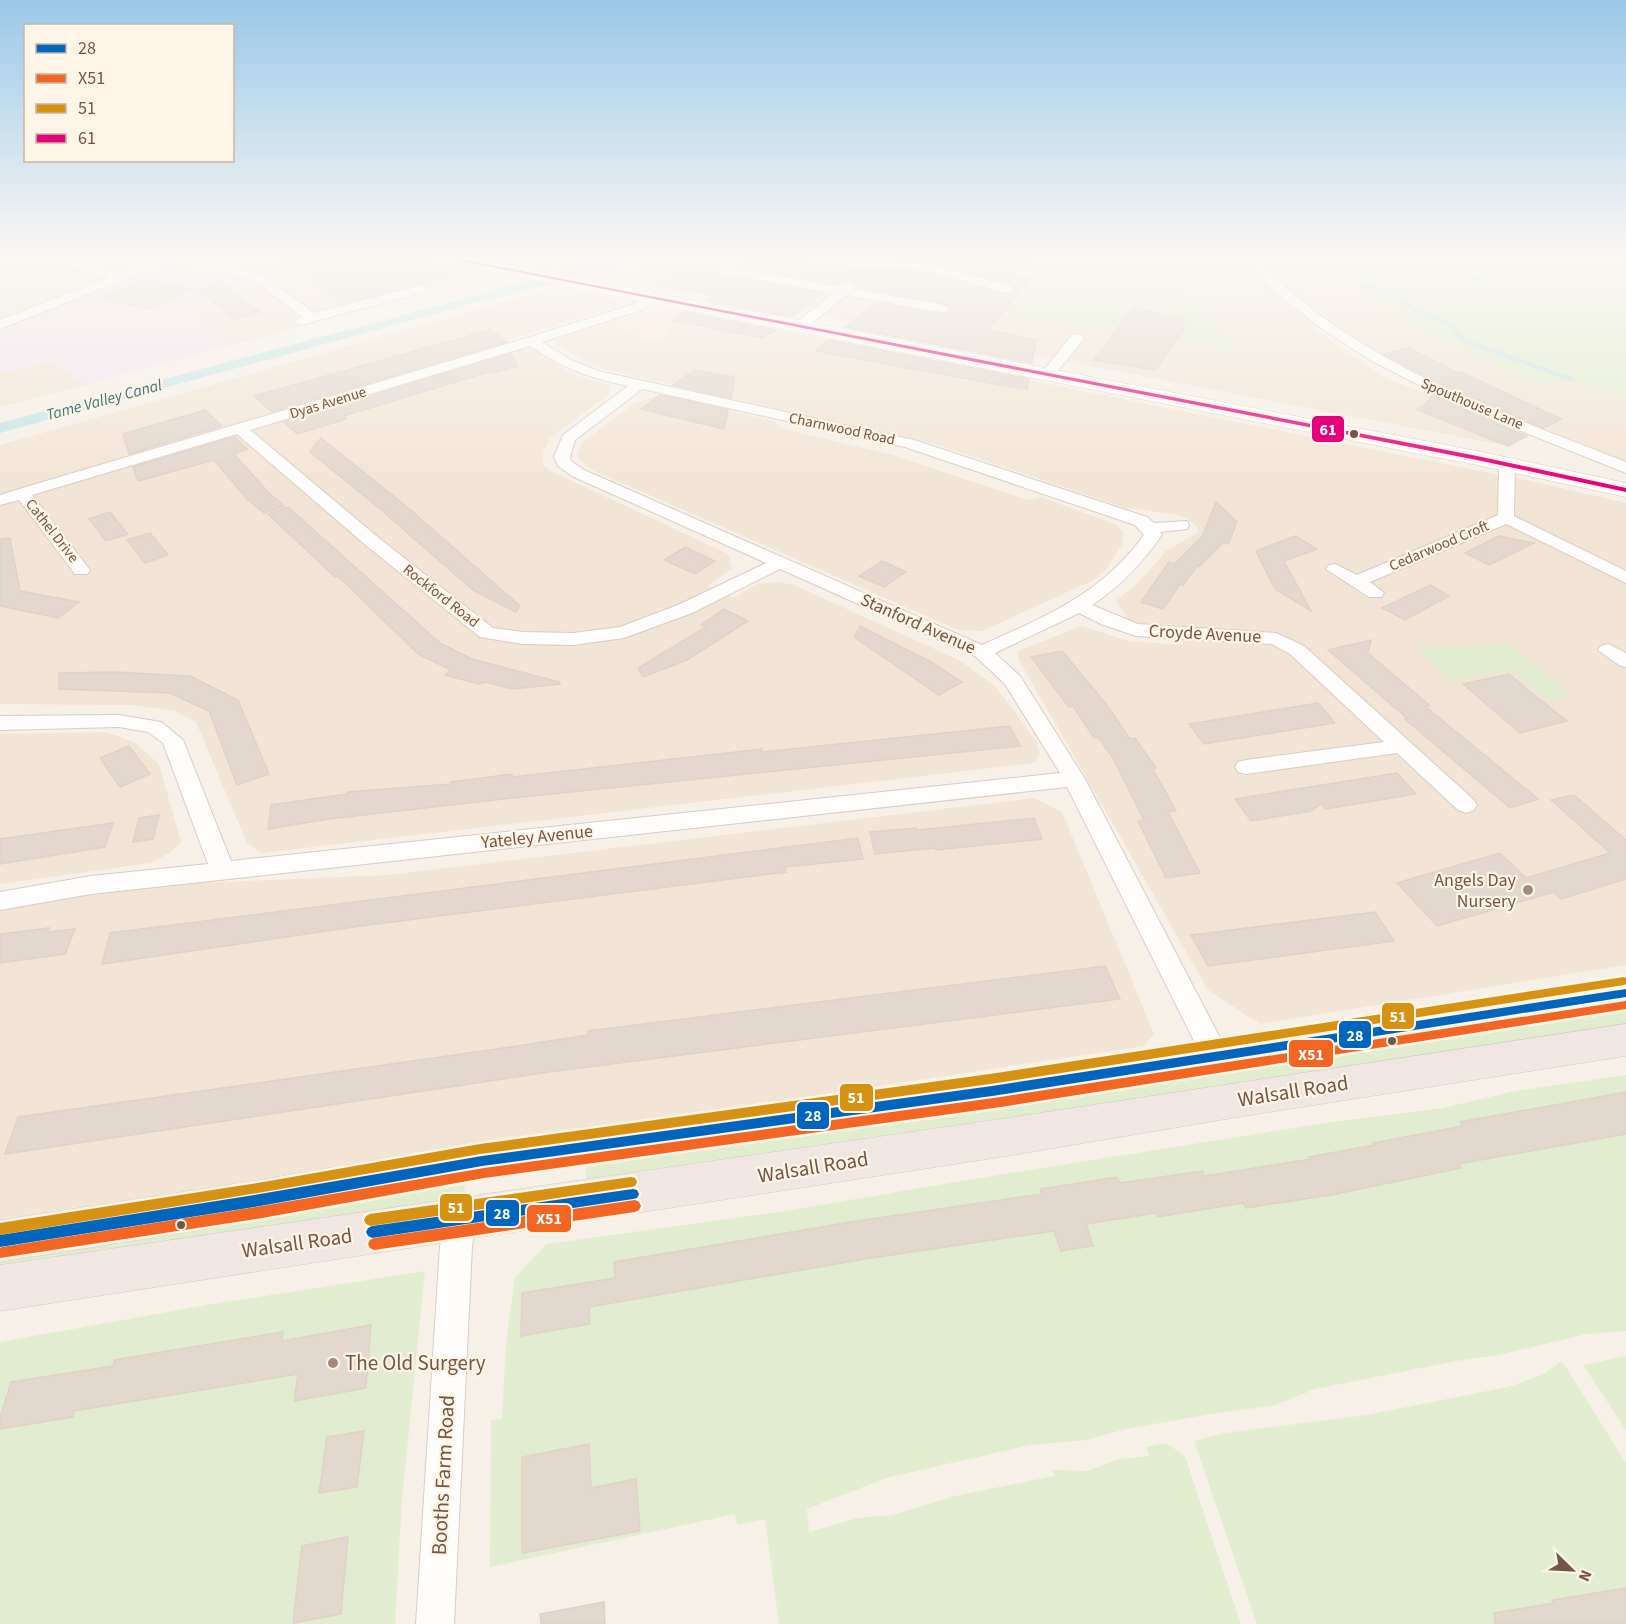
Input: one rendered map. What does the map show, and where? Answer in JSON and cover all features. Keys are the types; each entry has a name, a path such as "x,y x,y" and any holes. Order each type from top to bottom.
{"highway":[{"path":"0,1241 260,1200 482,1161 992,1091 1626,993"},
{"name":"Walsall Road","path":"0,1288 1007,1137 1626,1040"}],"main road":[{"path":"819,331 1048,374 1626,490"}],"street":[{"name":"Dyas Avenue","path":"0,500 564,331"},
{"name":"Spouthouse Lane","path":"1332,331 1387,366 1436,390 1626,468"},
{"path":"1048,374 1077,339"},
{"name":"Charnwood Road","path":"532,341 566,363 594,374 909,443 1141,521 1150,528"},
{"name":"Stanford Avenue","path":"638,385 568,438 562,457 564,463 578,473 982,652 1013,680 1074,779 1216,1057"},
{"name":"Rockford Road","path":"240,429 374,543 488,633 523,638 573,639 624,632 685,609 781,562"},
{"name":"Cedarwood Croft","path":"1357,581 1506,518 1507,465"},
{"name":"Cathel Drive","path":"22,493 81,570"},
{"path":"1506,518 1626,578"},
{"path":"982,652 1081,607 1115,582 1142,552 1153,535 1150,528 1181,525"},
{"name":"Cedarwood Croft","path":"1335,569 1376,593"},
{"name":"Croyde Avenue","path":"1081,607 1136,630 1276,639 1297,650 1466,805"},
{"path":"1608,650 1626,661"},
{"path":"0,723 119,721 154,727 172,740 223,870"},
{"path":"1246,767 1402,746"},
{"name":"Yateley Avenue","path":"0,901 91,885 223,870 1074,779"},
{"name":"Booths Farm Road","path":"435,1624 456,1246 461,1219"}],"shaded area":[{"path":"0,331 213,331 228,346 85,385 53,361 0,373"},
{"path":"213,331 284,331 228,346"},
{"path":"403,331 538,331 288,406 299,415 511,351 537,350 571,374 609,385 609,394 550,438 543,453 543,465 549,470 728,554 732,569 707,586 734,598 757,584 779,582 794,585 959,660 995,686 1036,741 1040,755 1034,763 262,853 247,843 196,722 175,711 132,705 0,704 0,445"},
{"path":"585,331 629,331 650,342 664,337 666,331 783,331 1540,483 1626,503 1626,965 1260,1024 1208,990 1019,660 1018,651 1082,626 1128,641 1183,645 1181,625 1131,623 1116,601 1139,582 1166,551 1197,533 1197,527 1186,518 1175,514 1126,508 936,444 602,369 555,345 559,339"},
{"path":"629,331 666,331 664,337 650,342"},
{"path":"902,331 1318,331 1384,377 1526,435 1508,446"},
{"path":"1343,331 1626,331 1626,463 1449,390 1395,365"},
{"path":"53,361 85,385 0,407 0,373"},
{"path":"661,395 774,421 780,428 892,455 1028,500 1041,497 1117,525 1124,533 1122,544 1106,570 1092,581 982,631 958,630 592,470 579,459 577,454 582,443 636,402"},
{"path":"105,732 134,742 159,764 181,842 171,852 151,863 0,884 0,734"},
{"path":"1034,798 1062,812 1154,1034 1144,1046 0,1219 0,910 106,891 175,884 389,875"}],"green space":[{"path":"1108,331 1221,331 1244,353"},
{"path":"1422,331 1626,331 1626,398 1573,380 1535,383"},
{"path":"1510,645 1571,695 1552,702 1510,669 1451,681 1417,649"},
{"path":"1626,1008 1626,1029 586,1185 586,1167"},
{"path":"1626,1075 1626,1331 1587,1334 1499,1355 1456,1361 1315,1389 1273,1406 1223,1412 1126,1429 1086,1440 1030,1445 886,1478 807,1509 809,1532 858,1518 892,1515 955,1496 1054,1476 1053,1470 1087,1471 1120,1459 1149,1456 1146,1447 1166,1443 1185,1456 1241,1624 779,1624 765,1519 737,1525 735,1514 490,1567 491,1420 502,1419 506,1344 515,1277 547,1244 779,1212 1325,1123 1443,1108 1515,1091"},
{"path":"465,1185 462,1209 0,1279 0,1257"},
{"path":"425,1271 402,1498 395,1624 0,1624 0,1342 207,1305"},
{"path":"1626,1356 1626,1430 1583,1365"},
{"path":"1562,1361 1626,1463 1626,1624 1257,1624 1194,1441 1225,1433 1367,1415 1508,1387 1542,1375"}],"water":[{"name":"Tame Valley Canal","path":"345,331 373,331 0,433 0,423"}],"building":[{"path":"487,331 491,331 507,342 272,412 254,396"},
{"path":"727,331 774,331 763,338"},
{"path":"865,331 992,331 1036,340 1032,363"},
{"path":"1116,331 1183,331 1155,370 1094,360"},
{"path":"829,340 1029,379 1027,390 816,351"},
{"path":"1409,348 1458,373 1461,372 1561,419 1544,428 1441,384 1384,354"},
{"path":"511,354 517,366 494,373 492,371 343,416 346,419 297,434 284,422"},
{"path":"695,370 735,377 731,398 673,385"},
{"path":"1433,394 1465,411 1527,436 1508,446 1416,409 1425,405"},
{"path":"660,395 728,410 724,429 641,409"},
{"path":"205,410 222,426 129,454 123,434"},
{"path":"234,437 247,449 234,454 269,493 284,506 264,513 247,499 214,460 138,481 133,467"},
{"path":"321,438 406,506 520,606 516,612 473,590 379,508 310,452"},
{"path":"1216,502 1237,522 1228,544 1223,543 1200,566 1198,565 1183,585 1180,584 1163,609 1141,602 1169,562 1174,564 1202,537"},
{"path":"288,507 440,643 472,659 560,682 560,684 512,689 486,682 478,684 445,675 451,670 418,654 338,576 335,577 268,514"},
{"path":"110,512 128,534 106,541 89,519"},
{"path":"150,533 168,555 145,563 127,540"},
{"path":"1295,536 1317,549 1284,561 1311,611 1275,589 1256,551"},
{"path":"1499,536 1534,543 1489,565 1465,553"},
{"path":"10,538 20,591 79,602 58,618 0,606 0,539"},
{"path":"685,547 715,561 695,574 664,560"},
{"path":"882,561 906,572 884,587 859,576"},
{"path":"1430,585 1449,596 1405,620 1382,608"},
{"path":"724,609 748,621 687,660 643,677 638,668 706,627 701,625"},
{"path":"860,626 931,662 962,682 939,695 854,637"},
{"path":"1371,640 1368,653 1430,706 1426,707 1538,799 1510,808 1328,650"},
{"path":"1062,651 1106,704 1130,739 1135,738 1156,768 1153,769 1176,811 1168,812 1200,873 1166,878 1138,821 1144,820 1113,758 1098,737 1094,738 1073,706 1069,707 1031,657"},
{"path":"115,672 190,676 238,700 269,774 237,785 209,711 170,693 59,689 59,673"},
{"path":"1509,674 1567,721 1520,733 1463,684"},
{"path":"1318,703 1335,723 1204,744 1189,724"},
{"path":"1010,726 1020,746 512,798 329,819 268,829 271,805 347,794 347,792 451,784 451,782 512,774 512,777 762,749 762,752"},
{"path":"129,746 150,774 120,787 100,758"},
{"path":"1397,773 1416,794 1326,809 1321,804 1311,811 1251,821 1235,799"},
{"path":"1574,795 1626,840 1626,879 1561,899 1554,892 1437,926 1397,883 1500,853 1526,878 1610,853 1551,800"},
{"path":"159,815 153,839 133,842 139,818"},
{"path":"1034,818 1042,839 936,850 935,848 875,854 870,832 916,828 917,830"},
{"path":"113,823 105,847 0,864 0,839"},
{"path":"858,838 863,859 785,867 786,872 361,926 102,964 110,933"},
{"path":"1375,912 1394,941 1208,966 1191,935"},
{"path":"49,928 47,932 75,929 65,954 0,963 0,934"},
{"path":"1105,966 1120,999 549,1072 5,1154 18,1117 517,1046 588,1035 588,1031"},
{"path":"1626,1092 1626,1134 1458,1164 1461,1168 1331,1195 1246,1208 1243,1203 1158,1217 1156,1213 1086,1224 1093,1246 1061,1251 1054,1231 865,1259 589,1307 590,1324 521,1336 522,1293 615,1278 614,1262 857,1221 1042,1194 1040,1189 1117,1177 1120,1183 1202,1171 1204,1176 1311,1159 1309,1157 1463,1126 1460,1122"},
{"path":"371,1325 366,1388 294,1401 298,1374 74,1411 73,1417 0,1429 0,1418 11,1382 113,1366 114,1360 283,1332 282,1341"},
{"path":"364,1431 357,1487 319,1493 327,1437"},
{"path":"589,1444 591,1488 636,1479 640,1531 522,1553 522,1457"},
{"path":"348,1537 341,1614 293,1623 302,1546"},
{"path":"1626,1588 1626,1624 1495,1624 1494,1613 1554,1603 1552,1600"},
{"path":"604,1602 605,1624 541,1624 540,1614"}],"waterway":[{"path":"1456,331 1465,341 1571,379"}],"transit line":[{"name":"61","path":"822,331 1477,458 1626,490"},
{"name":"51","path":"0,1229 258,1188 480,1149 990,1079 1624,981"},
{"name":"28","path":"0,1241 260,1200 482,1161 992,1091 1626,993"},
{"name":"X51","path":"2,1253 262,1212 484,1173 994,1103 1626,1005"},
{"name":"51","path":"370,1220 631,1182"},
{"name":"28","path":"372,1232 633,1194"},
{"name":"X51","path":"374,1244 635,1206"}],"place":[{"name":"Angels Day Nursery","path":"1528,890"},
{"name":"The Old Surgery","path":"333,1363"}]}
